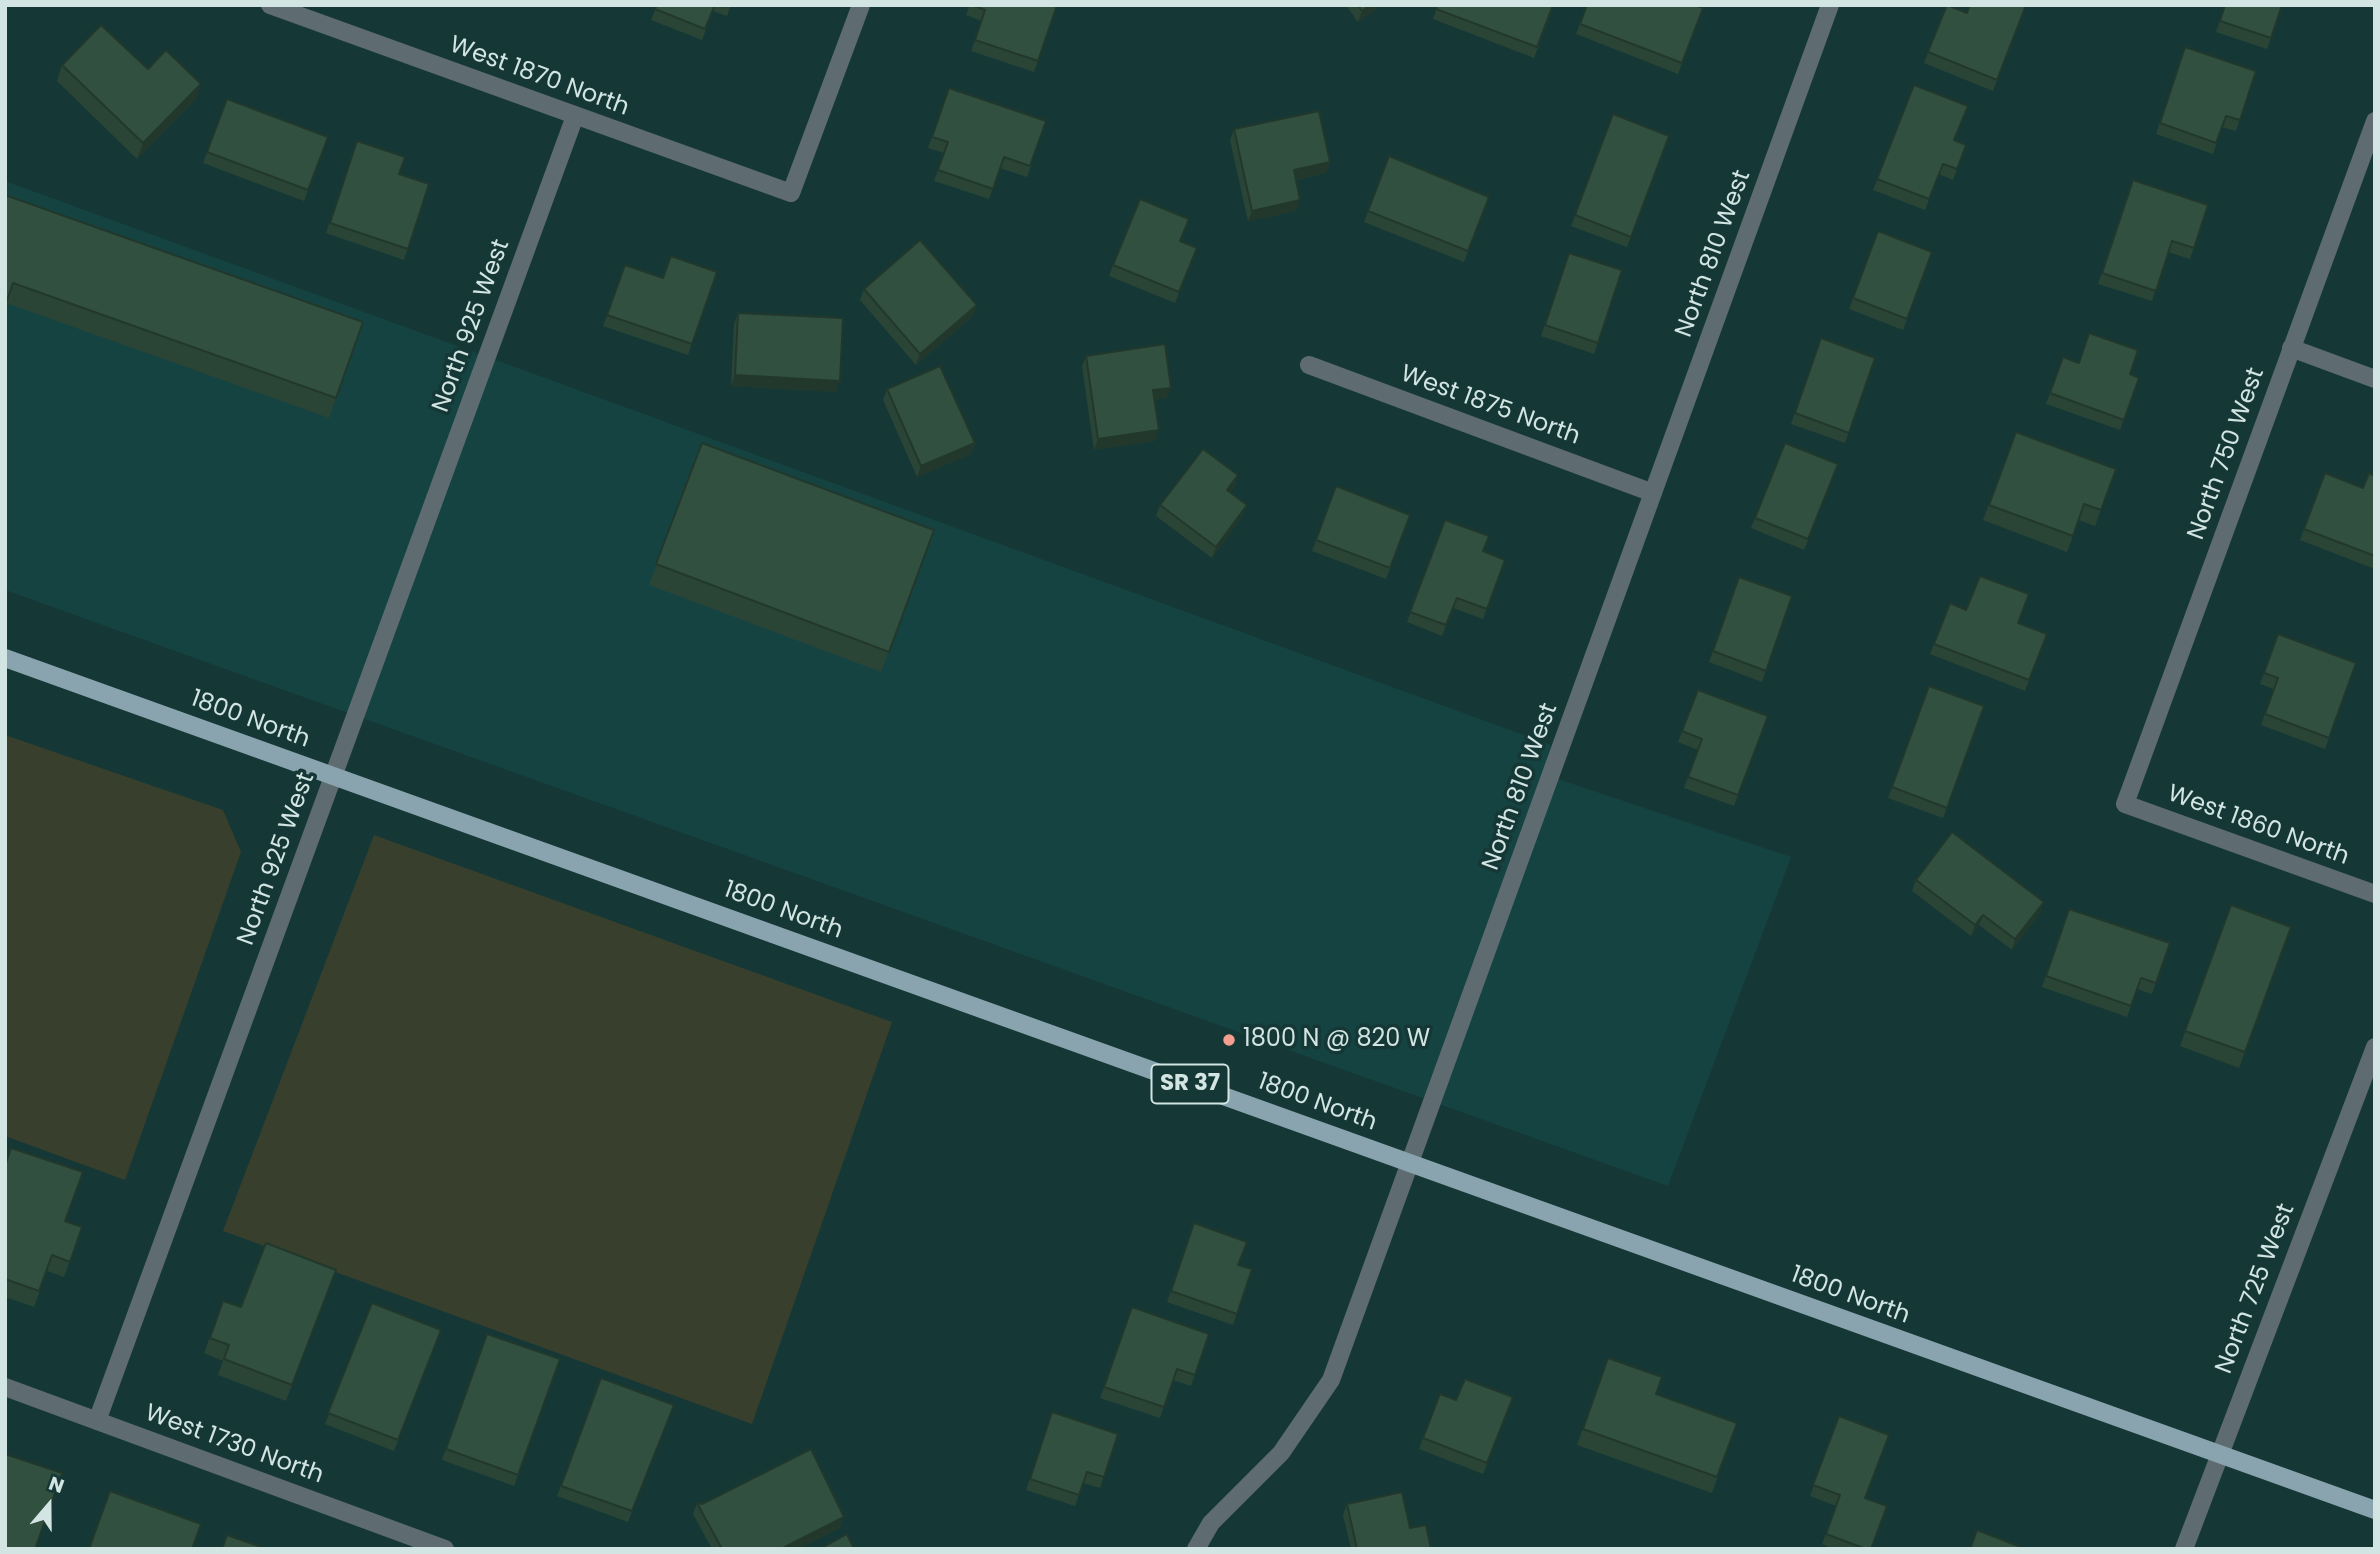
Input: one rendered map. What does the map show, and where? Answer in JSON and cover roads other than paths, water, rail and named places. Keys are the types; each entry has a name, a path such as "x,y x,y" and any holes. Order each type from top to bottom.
{"main road":[{"name":"1800 North","path":"5,658 2375,1510"}],"street":[{"name":"West 1870 North","path":"269,6 791,193 861,5"},
{"name":"North 810 West","path":"1196,1549 1211,1523 1280,1453 1331,1380 1830,5"},
{"name":"North 925 West","path":"97,1421 575,116"},
{"name":"North 750 West","path":"2125,804 2375,121"},
{"path":"2291,348 2375,379"},
{"name":"West 1875 North","path":"1309,365 1653,493"},
{"name":"West 1860 North","path":"2125,804 2375,894"},
{"name":"North 725 West","path":"2184,1549 2375,1047"},
{"name":"West 1730 North","path":"5,1387 445,1549"}],"place":[{"name":"1800 N @ 820 W","path":"1229,1040"}]}
